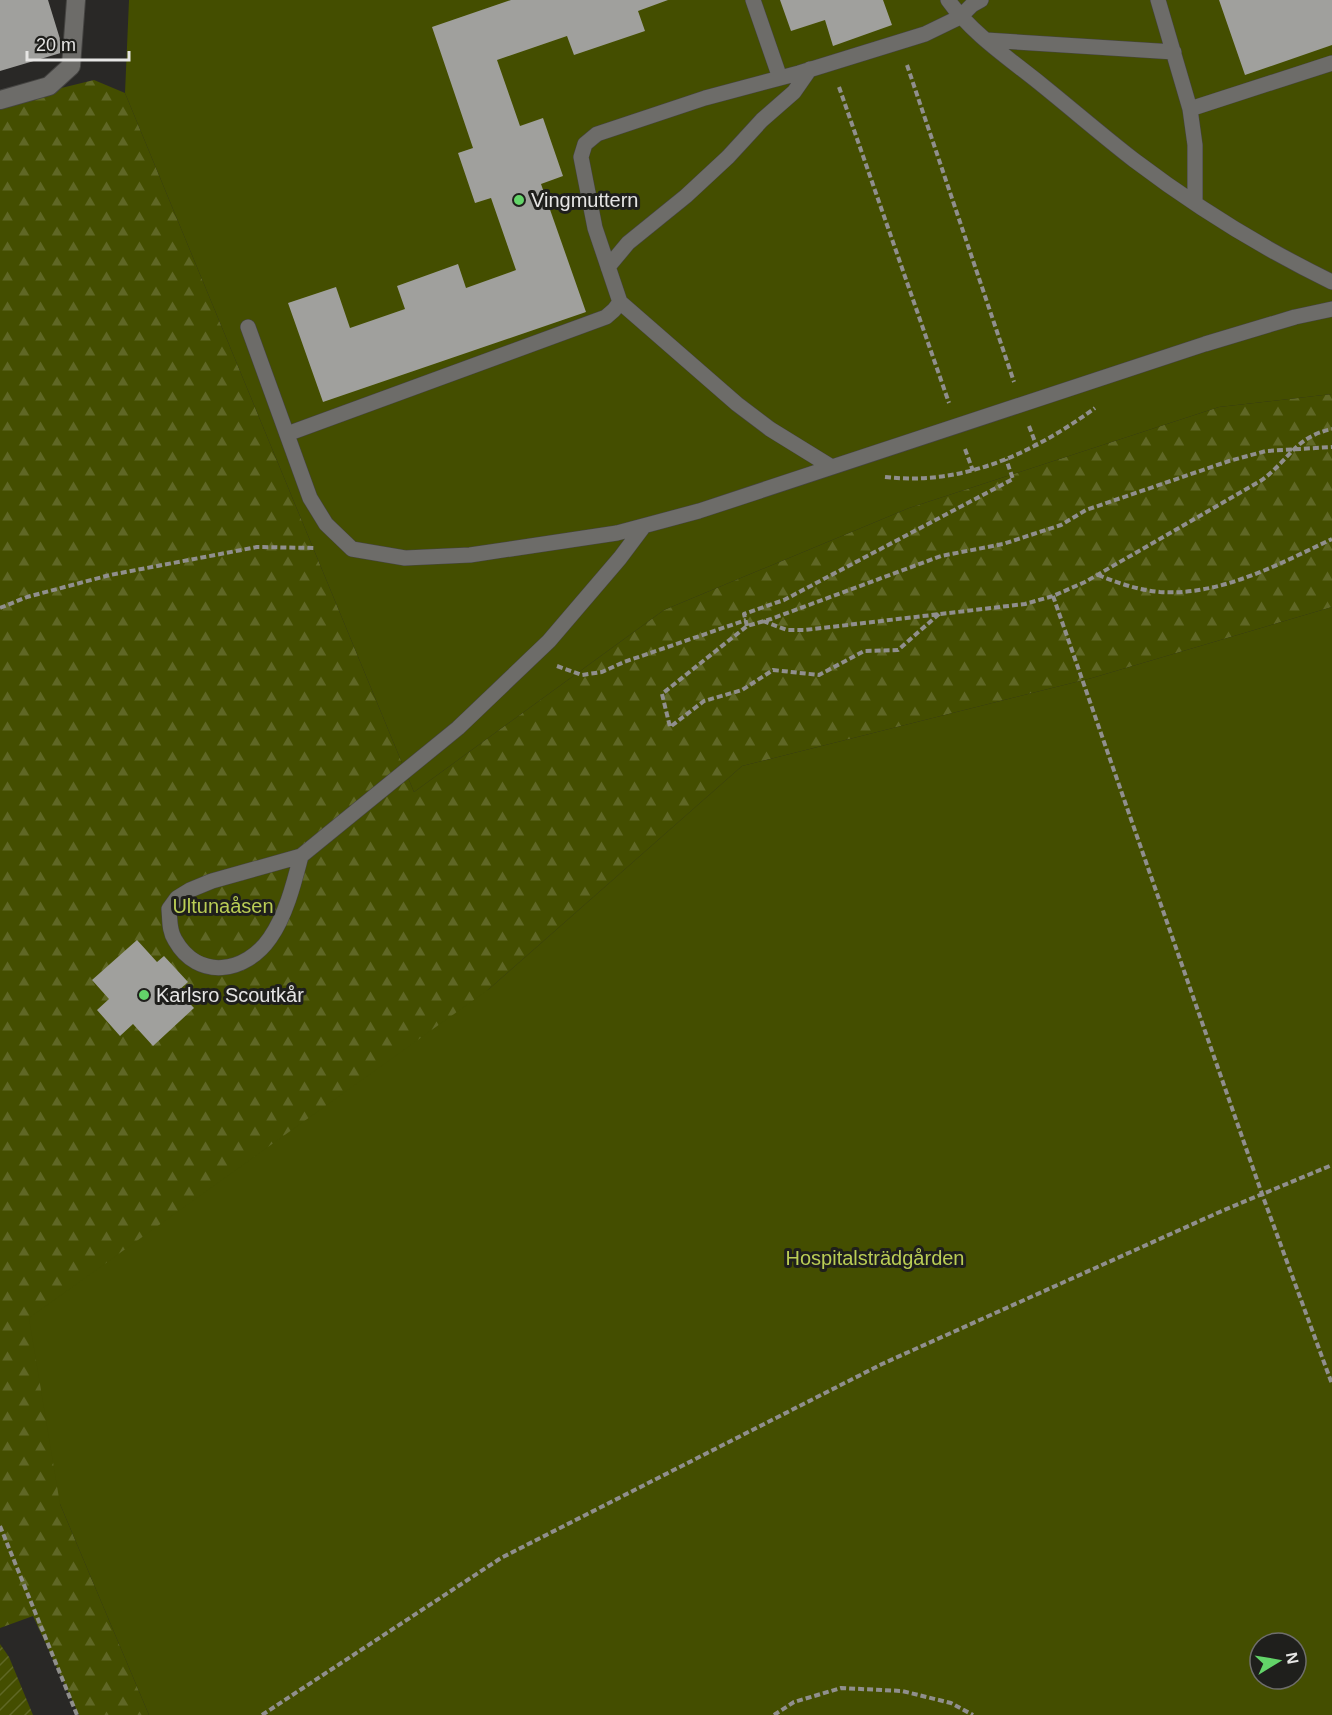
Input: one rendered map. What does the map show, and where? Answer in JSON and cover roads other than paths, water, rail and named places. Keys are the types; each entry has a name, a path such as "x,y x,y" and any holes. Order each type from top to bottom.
{"street":[{"path":"0,100 49,86 71,66 76,0"}],"lane":[{"path":"753,0 780,78"},
{"path":"948,0 960,17 986,40 1134,160 1195,203 1294,264 1332,282"},
{"path":"830,466 770,429 736,404 620,302 595,228 582,156 585,144 597,134 705,98 925,34 960,17 981,0"},
{"path":"1158,0 1190,110 1196,145 1195,203"},
{"path":"986,40 1174,52"},
{"path":"1190,110 1332,63"},
{"path":"608,267 628,243 686,196 728,157 762,120 794,92 810,69"},
{"path":"287,434 606,316 620,302"},
{"path":"248,327 310,498 326,524 352,549 405,558 470,555 644,526 699,511 1205,344 1295,317 1332,309"},
{"path":"301,856 285,906 271,937 257,953 226,969 212,968 184,953 170,928 169,909 177,898 212,881 301,856 458,728 537,652 620,558 644,526"}],"place":[{"name":"Vingmuttern","path":"519,200"},
{"name":"Karlsro Scoutkår","path":"144,995"}],"park label":[{"name":"Ultunaåsen","path":"223,906"},
{"name":"Hospitalsträdgården","path":"875,1258"}]}
